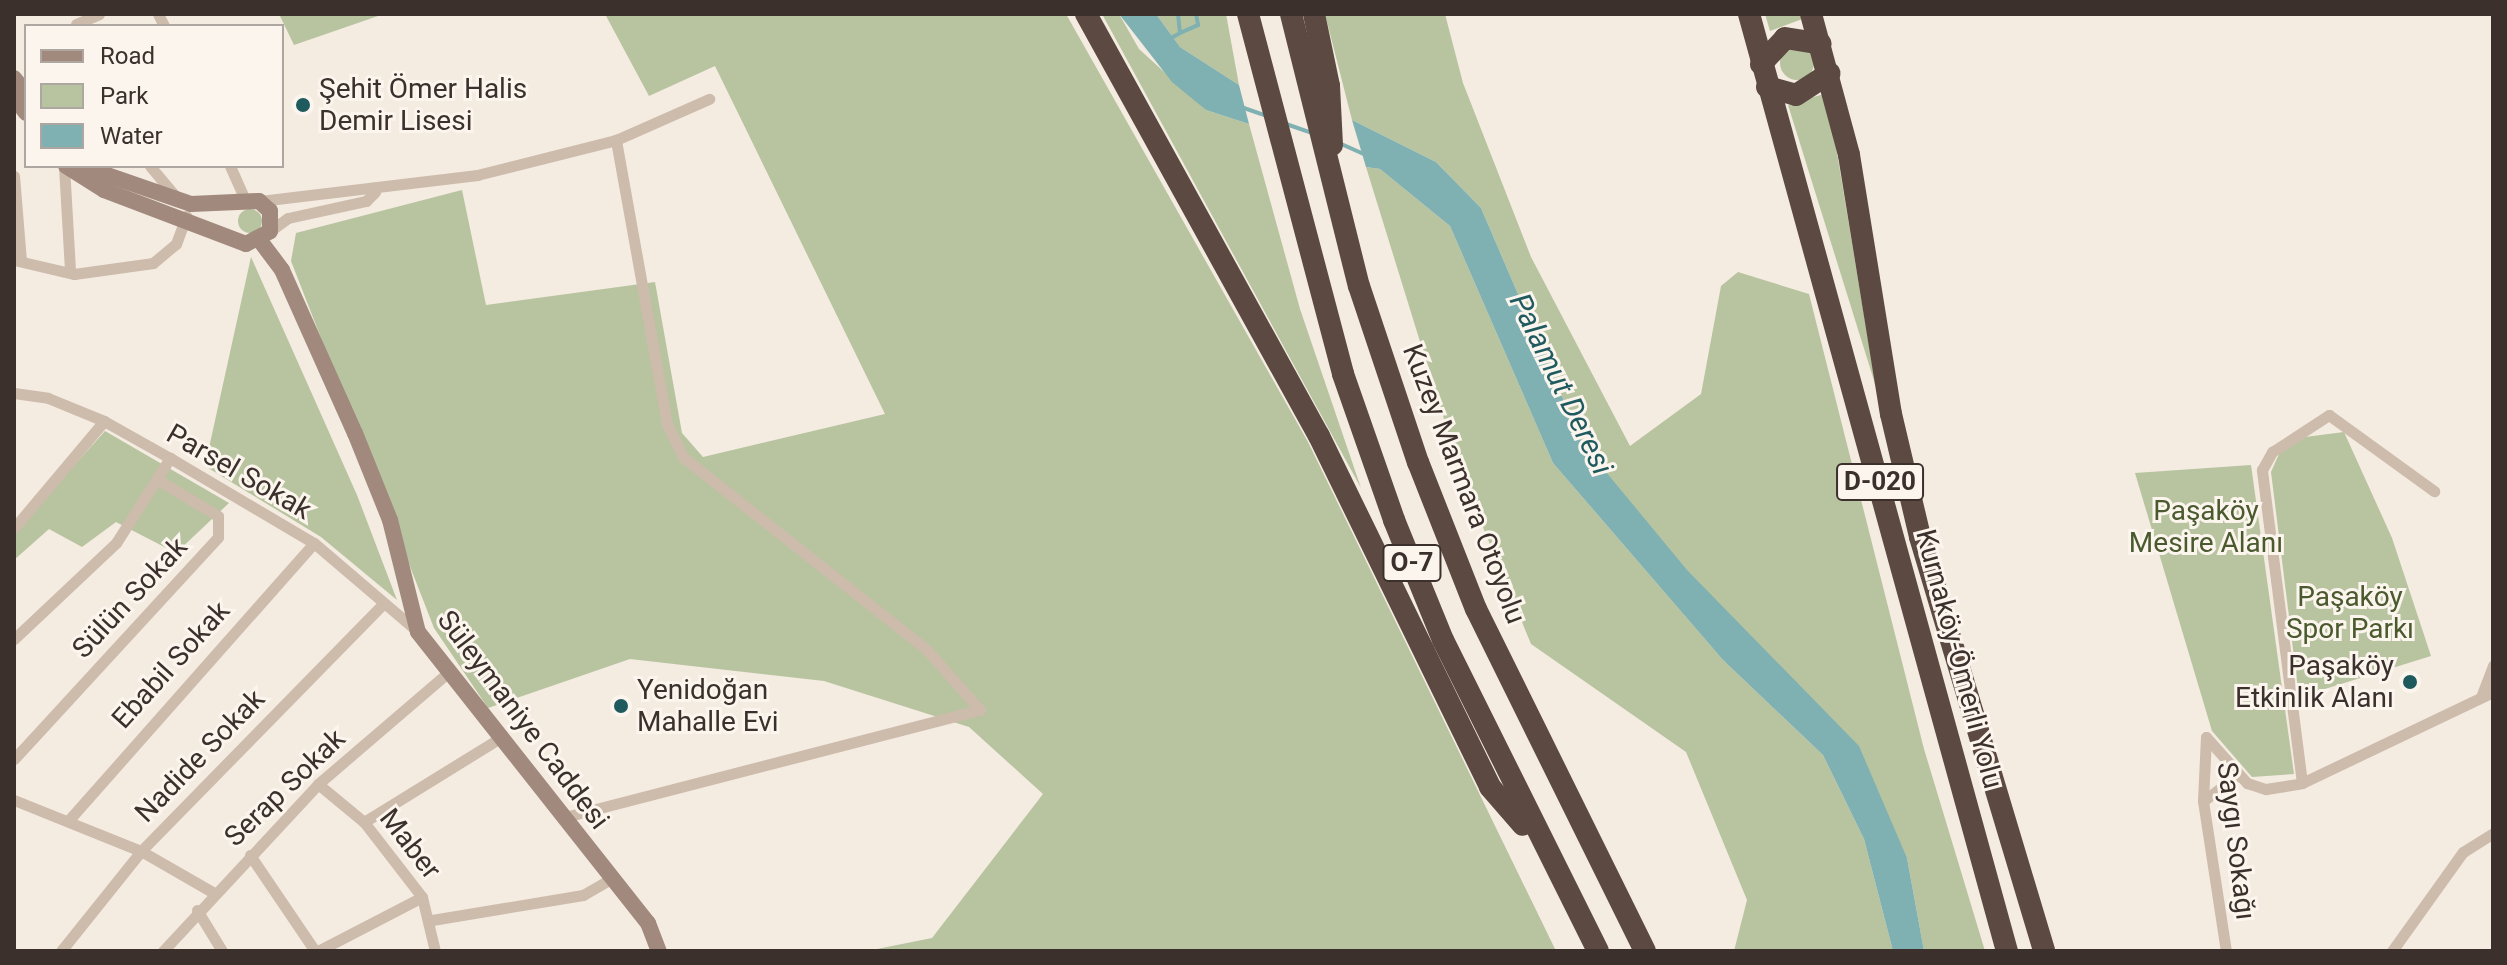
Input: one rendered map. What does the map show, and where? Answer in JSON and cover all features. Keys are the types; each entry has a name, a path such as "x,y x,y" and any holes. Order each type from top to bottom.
{"highway":[{"path":"1086,14 1319,436 1490,787 1542,846"},
{"name":"O-7","path":"1248,14 1280,153 1394,520 1542,846 1598,951"},
{"name":"Kuzey Marmara Otoyolu","path":"1291,14 1318,87 1333,187 1398,403 1476,609 1645,951"},
{"path":"1314,14 1318,87"},
{"name":"Kurnaköy-Ömerli Yolu","path":"1749,14 2007,951"},
{"name":"Kurnaköy-Ömerli Yolu","path":"1811,14 1830,73 1920,537 2044,951"},
{"path":"1761,64 1785,38 1821,44"},
{"path":"1767,87 1796,95 1830,73"}],"street":[{"path":"74,21 99,14"},
{"path":"68,168 104,190 183,208 212,208 248,201 375,192 616,140 709,99"},
{"path":"565,817 980,710 926,649 683,457 667,424 616,140"},
{"path":"65,168 70,271"},
{"path":"86,168 183,208 232,236 265,236 288,218 366,201 375,192"},
{"path":"14,176 18,261 70,271 153,263 176,244 183,208 152,168"},
{"path":"231,168 248,201"},
{"path":"232,236 228,214 248,201"},
{"name":"Süleymaniye Caddesi","path":"248,201 270,211 265,236 355,433 390,520 418,632 648,923 659,951"},
{"name":"Parsel Sokak","path":"14,393 104,421 314,543 418,632"},
{"path":"2302,783 2261,484 2272,452 2329,415 2434,491"},
{"path":"14,528 104,421"},
{"path":"14,639 116,543 170,458"},
{"name":"Sülün Sokak","path":"14,759 218,537 218,516 158,480"},
{"name":"Ebabil Sokak","path":"68,821 314,543"},
{"name":"Nadide Sokak","path":"61,951 141,851 384,603"},
{"path":"2481,697 2493,665"},
{"name":"Serap Sokak","path":"163,951 197,910 318,784 451,670"},
{"path":"2203,801 2237,776 2266,789 2302,783 2493,692"},
{"path":"364,822 503,736"},
{"name":"Saygı Sokağı","path":"2226,951 2203,801 2206,737 2237,776"},
{"name":"Maber","path":"318,784 364,822 422,897 432,920 435,951"},
{"path":"14,800 141,851 214,893"},
{"path":"2392,951 2463,852 2493,833"},
{"path":"250,855 316,951 422,897"},
{"path":"432,920 583,895 611,879"},
{"path":"197,910 222,951"}],"green space":[{"path":"279,14 378,14 294,45"},
{"path":"605,14 1066,14 1308,442 1556,951 867,951 932,938 1043,794 969,727 824,681 630,659 488,708 434,628 291,261 296,233 462,190 486,305 655,282 682,433 703,457 885,414 715,66 649,96"},
{"path":"1102,14 1119,14 1139,49 1206,110 1249,124 1300,309 1361,488"},
{"path":"1156,14 1226,14 1239,85 1180,47"},
{"path":"1325,14 1445,14 1463,83 1531,257 1630,446 1701,394 1721,286 1738,272 1809,294 1924,749 1985,951 1924,951 1907,858 1582,443 1481,208 1436,162 1352,120"},
{"path":"1765,14 1803,14 1805,18 1770,31"},
{"path":"1797,46 1809,51 1814,63 1809,75 1797,80 1785,75 1780,63 1785,51"},
{"path":"1827,93 1876,387 1788,105"},
{"path":"1366,167 1380,169 1450,226 1553,463 1723,660 1823,755 1864,839 1893,951 1734,951 1747,900 1686,752 1531,644 1461,474"},
{"path":"250,209 259,212 262,221 259,230 250,233 241,230 238,221 241,212"},
{"path":"251,257 357,495 397,600 321,537 205,466"},
{"path":"105,431 229,503 176,553 116,522 82,547 49,529 14,560 14,533"},
{"name":"Paşaköy Spor Parkı","path":"2344,432 2392,538 2431,656 2299,697 2271,472 2279,454 2305,437"},
{"name":"Paşaköy Mesire Alanı","path":"2251,465 2294,774 2252,777 2212,731 2135,473"}],"water":[{"path":"1119,14 1156,14 1180,47 1239,85 1249,124 1206,110 1172,82"},
{"path":"1352,120 1436,162 1481,208 1582,443 1687,570 1859,746 1907,858 1924,951 1893,951 1864,839 1823,755 1723,660 1553,463 1450,226 1380,169 1366,167"}],"waterway":[{"path":"1171,38 1180,33 1178,14"},
{"path":"1180,33 1198,25 1196,14"},
{"name":"Palamut Deresi","path":"1241,107 1267,116"},
{"name":"Palamut Deresi","path":"1286,124 1312,133"},
{"name":"Palamut Deresi","path":"1339,143 1364,154"}],"place":[{"name":"Şehit Ömer Halis Demir Lisesi","path":"303,105"},
{"name":"Paşaköy Etkinlik Alanı","path":"2410,682"},
{"name":"Yenidoğan Mahalle Evi","path":"621,706"}]}
